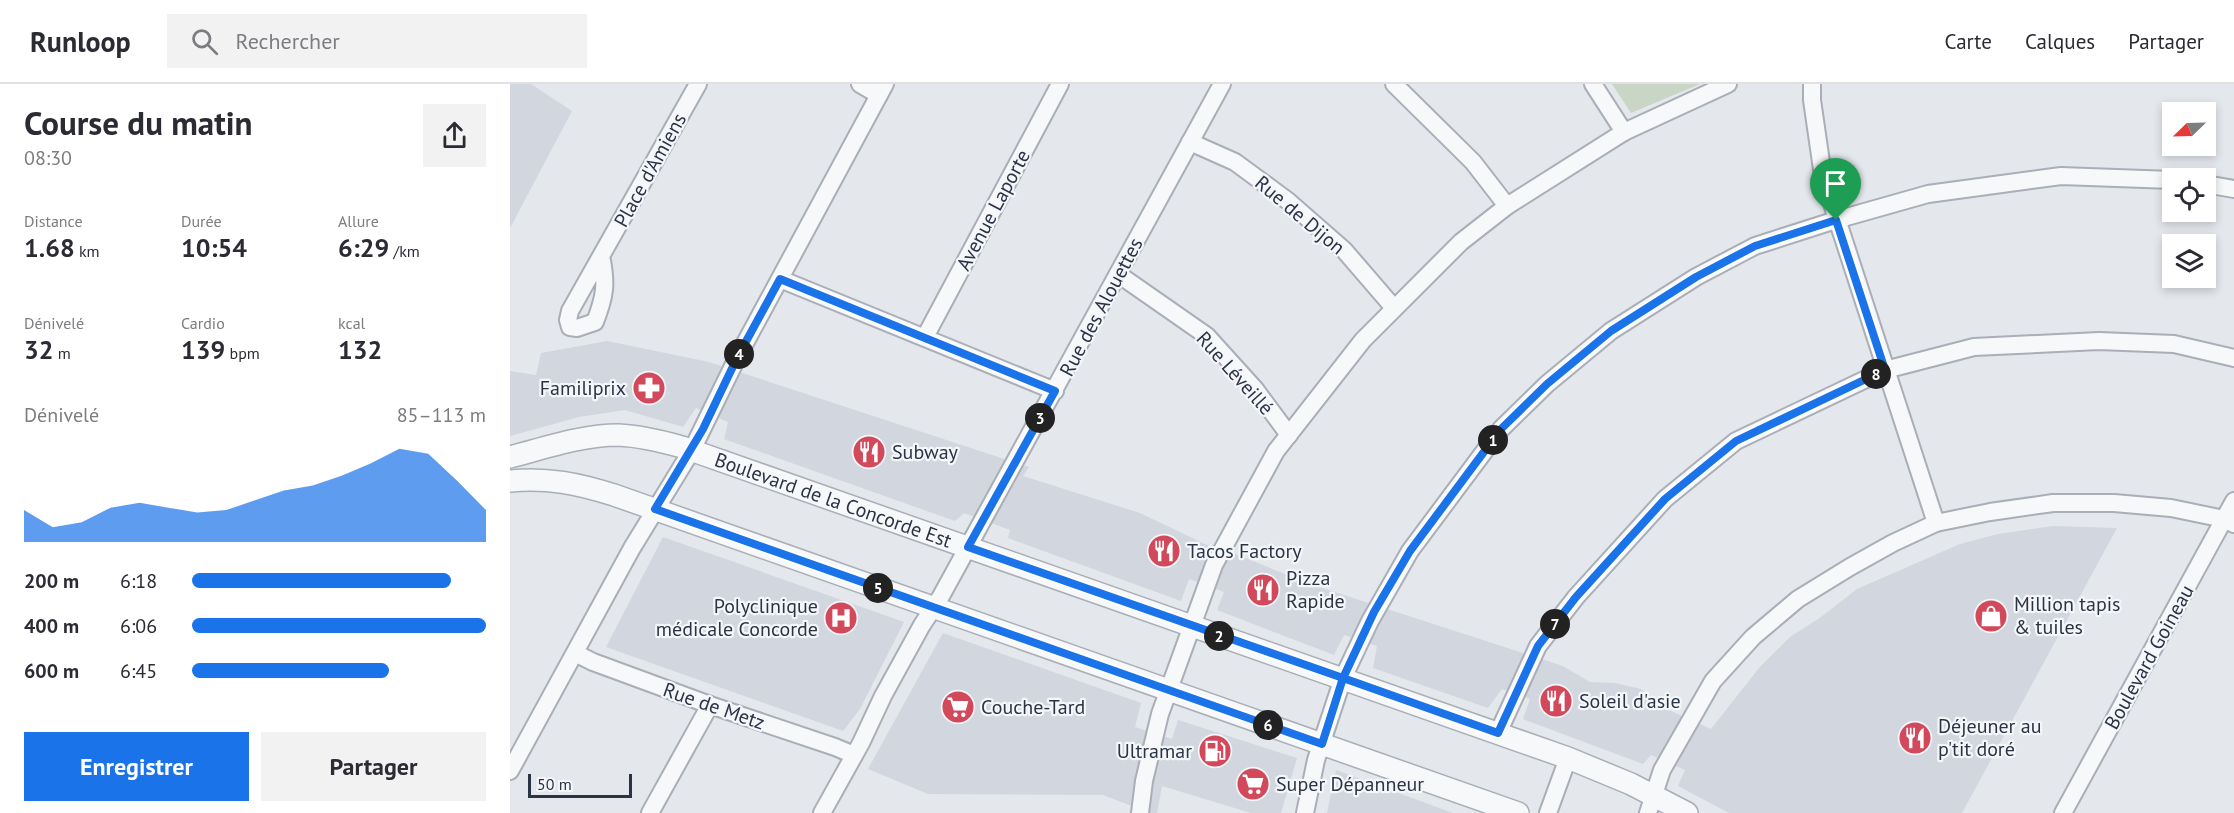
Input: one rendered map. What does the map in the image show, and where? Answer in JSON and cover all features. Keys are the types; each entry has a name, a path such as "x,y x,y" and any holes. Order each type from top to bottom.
{"street":[{"name":"Place d'Amiens","path":"602,256 698,84"},
{"path":"510,771 655,509 692,450 737,358 882,89 860,84"},
{"name":"Avenue Laporte","path":"925,337 1060,84"},
{"name":"Rue des Alouettes","path":"822,813 875,711 1055,391 1222,84"},
{"path":"1394,84 1473,162 1507,206"},
{"path":"1593,84 1624,132"},
{"path":"1140,813 1152,745 1168,689 1220,554 1276,451 1362,340 1461,243 1507,206 1624,132 1728,84"},
{"path":"1812,84 1822,176 1936,524"},
{"name":"Rue de Dijon","path":"1190,142 1235,162 1288,201 1344,250 1394,308"},
{"path":"1305,813 1322,744 1343,678 1374,612 1410,551 1501,429 1547,384 1611,331 1696,277 1755,246 1928,194 2061,176 2162,180"},
{"path":"2216,186 2234,189"},
{"name":"Rue Léveillé","path":"1118,274 1207,336 1255,388 1289,435"},
{"path":"780,279 1055,391"},
{"path":"1498,733 1538,646 1576,597 1665,499 1736,441 1885,370 1974,347 2099,341 2174,344 2234,358"},
{"name":"Boulevard de la Concorde Est","path":"510,457 571,442 617,435 658,440 692,450 1568,758 1651,804 1688,813"},
{"path":"510,481 558,480 655,509 1518,813"},
{"name":"Boulevard Goineau","path":"2063,813 2229,522 2234,501"},
{"path":"1651,804 1669,757 1713,681 1754,637 1798,599 1850,567 1936,524 1990,512 2053,503 2114,503 2171,508 2229,522"},
{"name":"Rue de Metz","path":"574,653 710,705 854,755"},
{"path":"650,813 710,705"},
{"path":"1548,813 1568,758"}],"shaded area":[{"path":"510,84 531,84 572,111 510,228"},
{"path":"607,341 709,362 1029,467 1023,476 1140,513 1215,549 1236,554 1307,583 1563,666 1590,682 1615,683 1641,689 1664,708 1711,729 1759,668 1790,637 1857,589 1960,544 1998,534 2053,526 2117,528 1962,813 1729,813 1678,786 1685,770 1651,755 1643,764 1523,719 1530,699 1502,689 1488,708 1373,668 1377,646 1344,635 1334,655 1217,610 1224,592 1189,579 1181,601 1008,538 1010,530 964,513 955,521 724,439 728,422 696,408 683,427 625,410 579,417 510,436 510,371 536,375 541,353"},
{"path":"663,537 904,622 860,709 843,731 606,647"},
{"path":"943,633 1141,703 1135,727 1172,739 1178,720 1297,758 1281,813 1251,813 1162,786 1157,813 1150,813 1103,795 928,794 868,769"},
{"path":"1336,770 1453,813 1327,813"}],"green space":[{"path":"1612,84 1700,84 1631,113"}],"place":[{"name":"Familiprix","path":"649,388"},
{"name":"Subway","path":"869,452"},
{"name":"Tacos Factory","path":"1164,551"},
{"name":"Pizza Rapide","path":"1263,590"},
{"name":"Million tapis & tuiles","path":"1991,616"},
{"name":"Polyclinique médicale Concorde","path":"841,618"},
{"name":"Soleil d'asie","path":"1556,701"},
{"name":"Couche-Tard","path":"958,707"},
{"name":"Déjeuner au p'tit doré","path":"1915,738"},
{"name":"Ultramar","path":"1215,751"},
{"name":"Super Dépanneur","path":"1253,784"}],"route":[{"path":"1836,220 1755,246 1696,277 1611,331 1547,384 1501,429 1410,551 1374,612 1343,678 968,547 1055,391 780,279 737,358 703,429 655,509 1322,744 1343,678 1498,733 1538,646 1576,597 1665,499 1736,441 1885,370 1836,220"}]}
